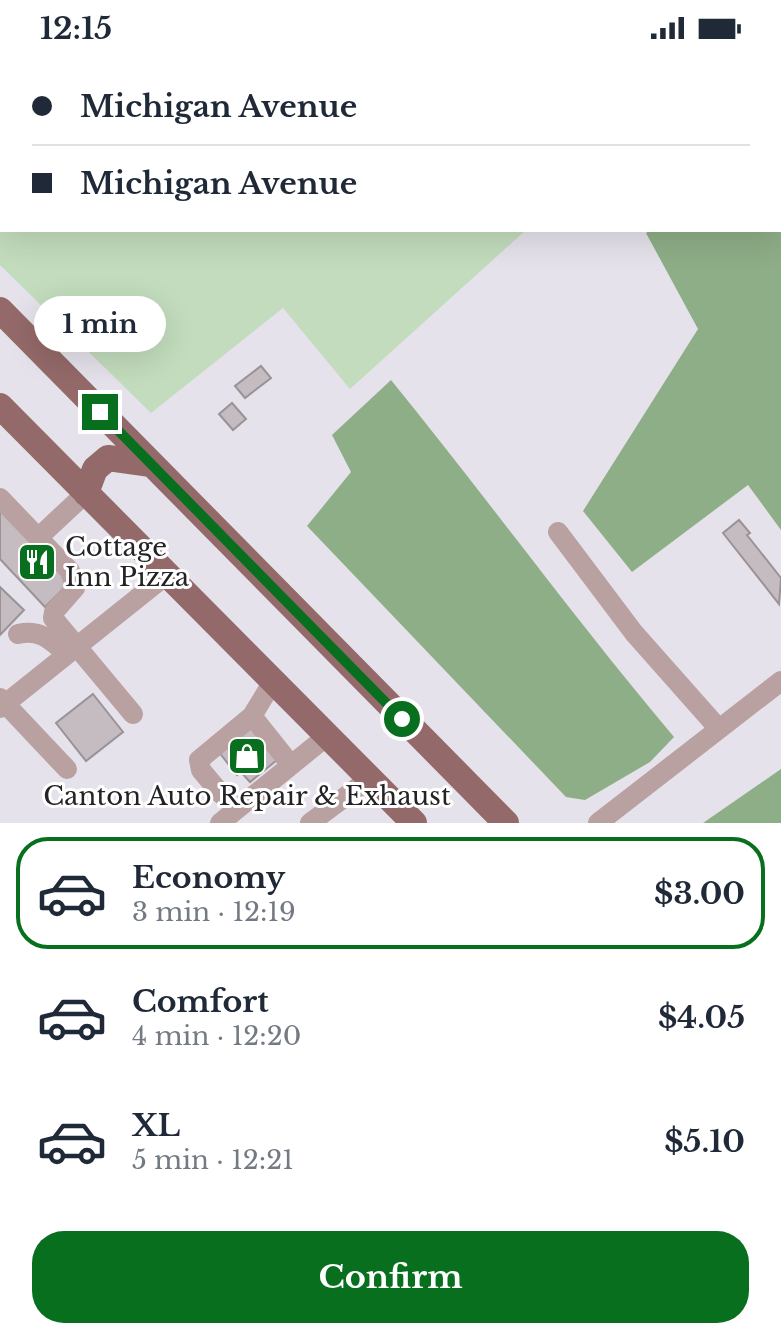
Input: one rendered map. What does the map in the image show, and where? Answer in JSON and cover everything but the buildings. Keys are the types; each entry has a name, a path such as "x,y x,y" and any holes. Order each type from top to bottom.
{"main road":[{"path":"0,310 506,823"},
{"path":"3,415 169,573 414,823"},
{"path":"86,493 95,469 108,458 151,464"}],"street":[{"path":"40,536 86,493"},
{"path":"0,498 40,536 75,580 75,588 54,612 53,618 71,651"},
{"path":"558,532 634,633 719,729"},
{"path":"67,769 2,703 169,573"},
{"path":"18,634 31,632 45,635 71,651 133,714"},
{"path":"221,794 201,770 199,760 252,716 274,680"},
{"path":"598,823 781,681"},
{"path":"252,716 291,765"},
{"path":"220,823 327,736"},
{"path":"310,823 369,779"}],"green space":[{"path":"0,232 524,232 350,389 283,308 151,413 0,265"},
{"path":"781,232 781,530 748,485 632,572 583,511 698,329 646,233"},
{"path":"391,380 674,737 650,762 585,800 566,797 307,526 351,472 332,435"},
{"path":"781,769 781,823 703,823"}],"place":[{"name":"Cottage Inn Pizza","path":"37,562"},
{"name":"Canton Auto Repair & Exhaust","path":"247,756"}],"route":[{"path":"100,412 402,719"}]}
